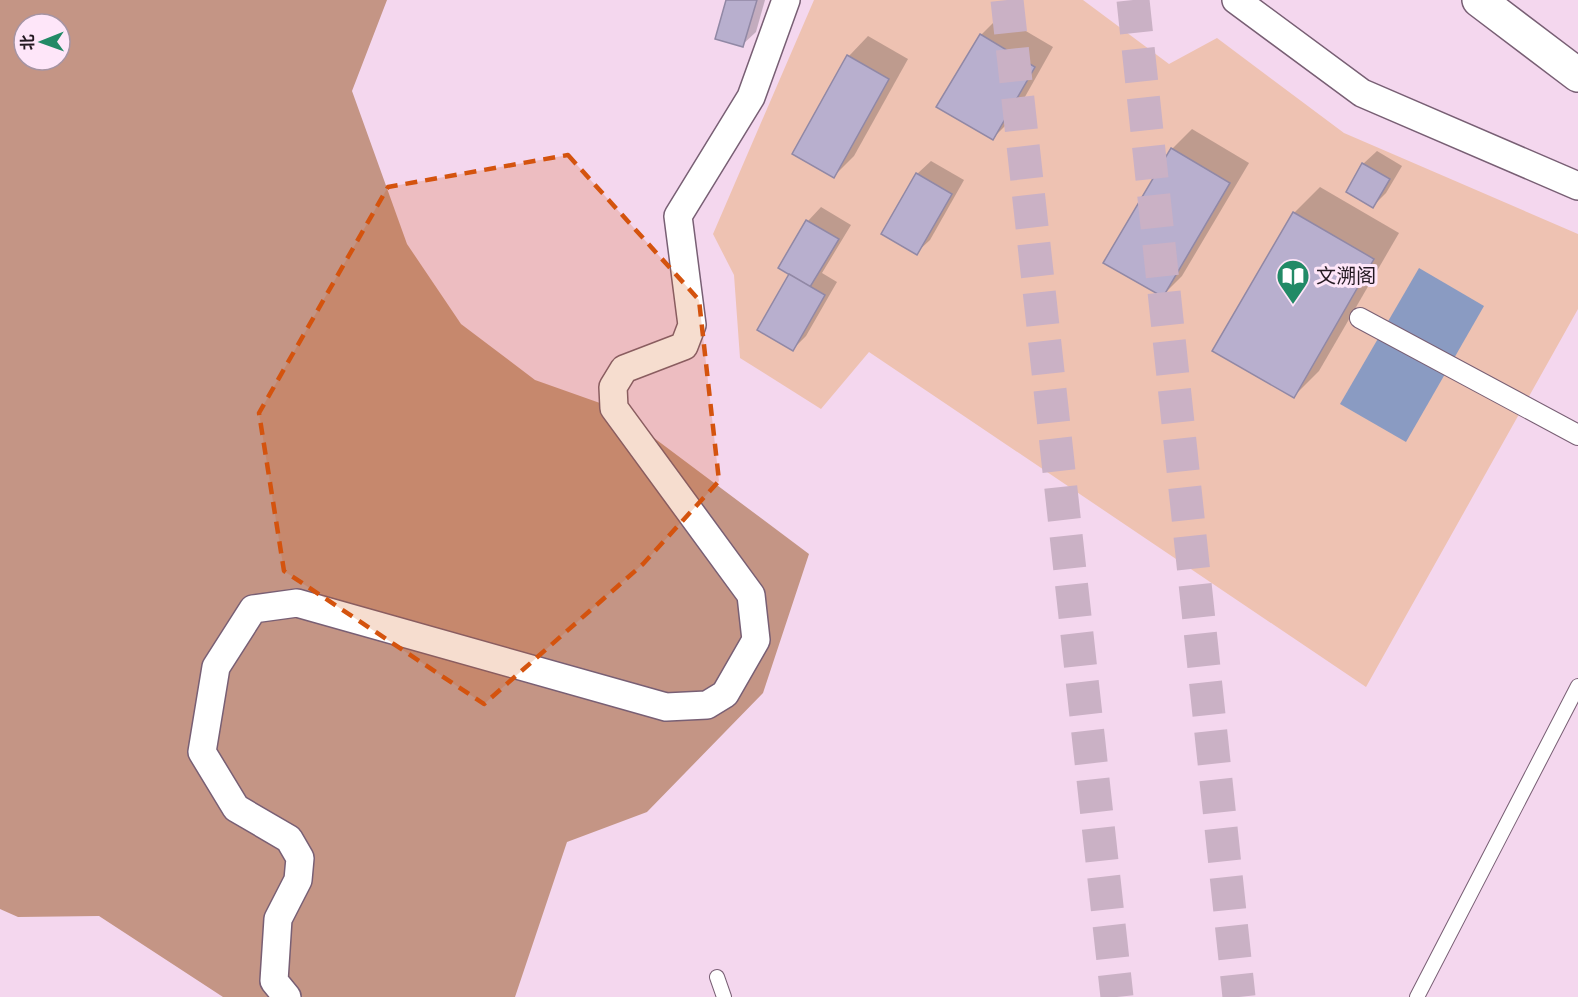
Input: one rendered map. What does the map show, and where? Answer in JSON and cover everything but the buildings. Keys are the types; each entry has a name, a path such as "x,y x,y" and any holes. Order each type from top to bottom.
{"street":[{"path":"287,997 274,981 278,919 298,879 300,858 289,839 236,808 202,752 216,668 253,609 297,603 666,707 707,705 725,694 756,640 751,595 614,408 613,387 624,369 684,346 692,325 678,216 751,97 786,0"},
{"path":"1236,0 1362,93 1578,186"},
{"path":"1479,0 1578,75"},
{"path":"1366,321 1578,435"}],"lane":[{"path":"1417,997 1578,686"},
{"path":"717,977 723,997"}],"highlighted area":[{"path":"568,155 699,300 719,481 643,564 484,704 284,571 259,413 388,187"}],"shaded area":[{"path":"0,0 387,0 352,91 407,244 461,324 535,380 614,408 809,554 763,693 647,812 567,842 515,997 223,997 99,916 18,917 0,909"},
{"path":"814,0 1083,0 1169,64 1217,38 1344,133 1578,234 1578,309 1366,687 869,352 821,409 740,358 734,275 713,234"}],"water":[{"path":"1419,268 1484,306 1406,442 1340,404"}],"tunnel":[{"path":"1007,0 1117,997"},
{"path":"1133,0 1239,997"}],"place":[{"name":"文溯阁","path":"1293,305"}]}
